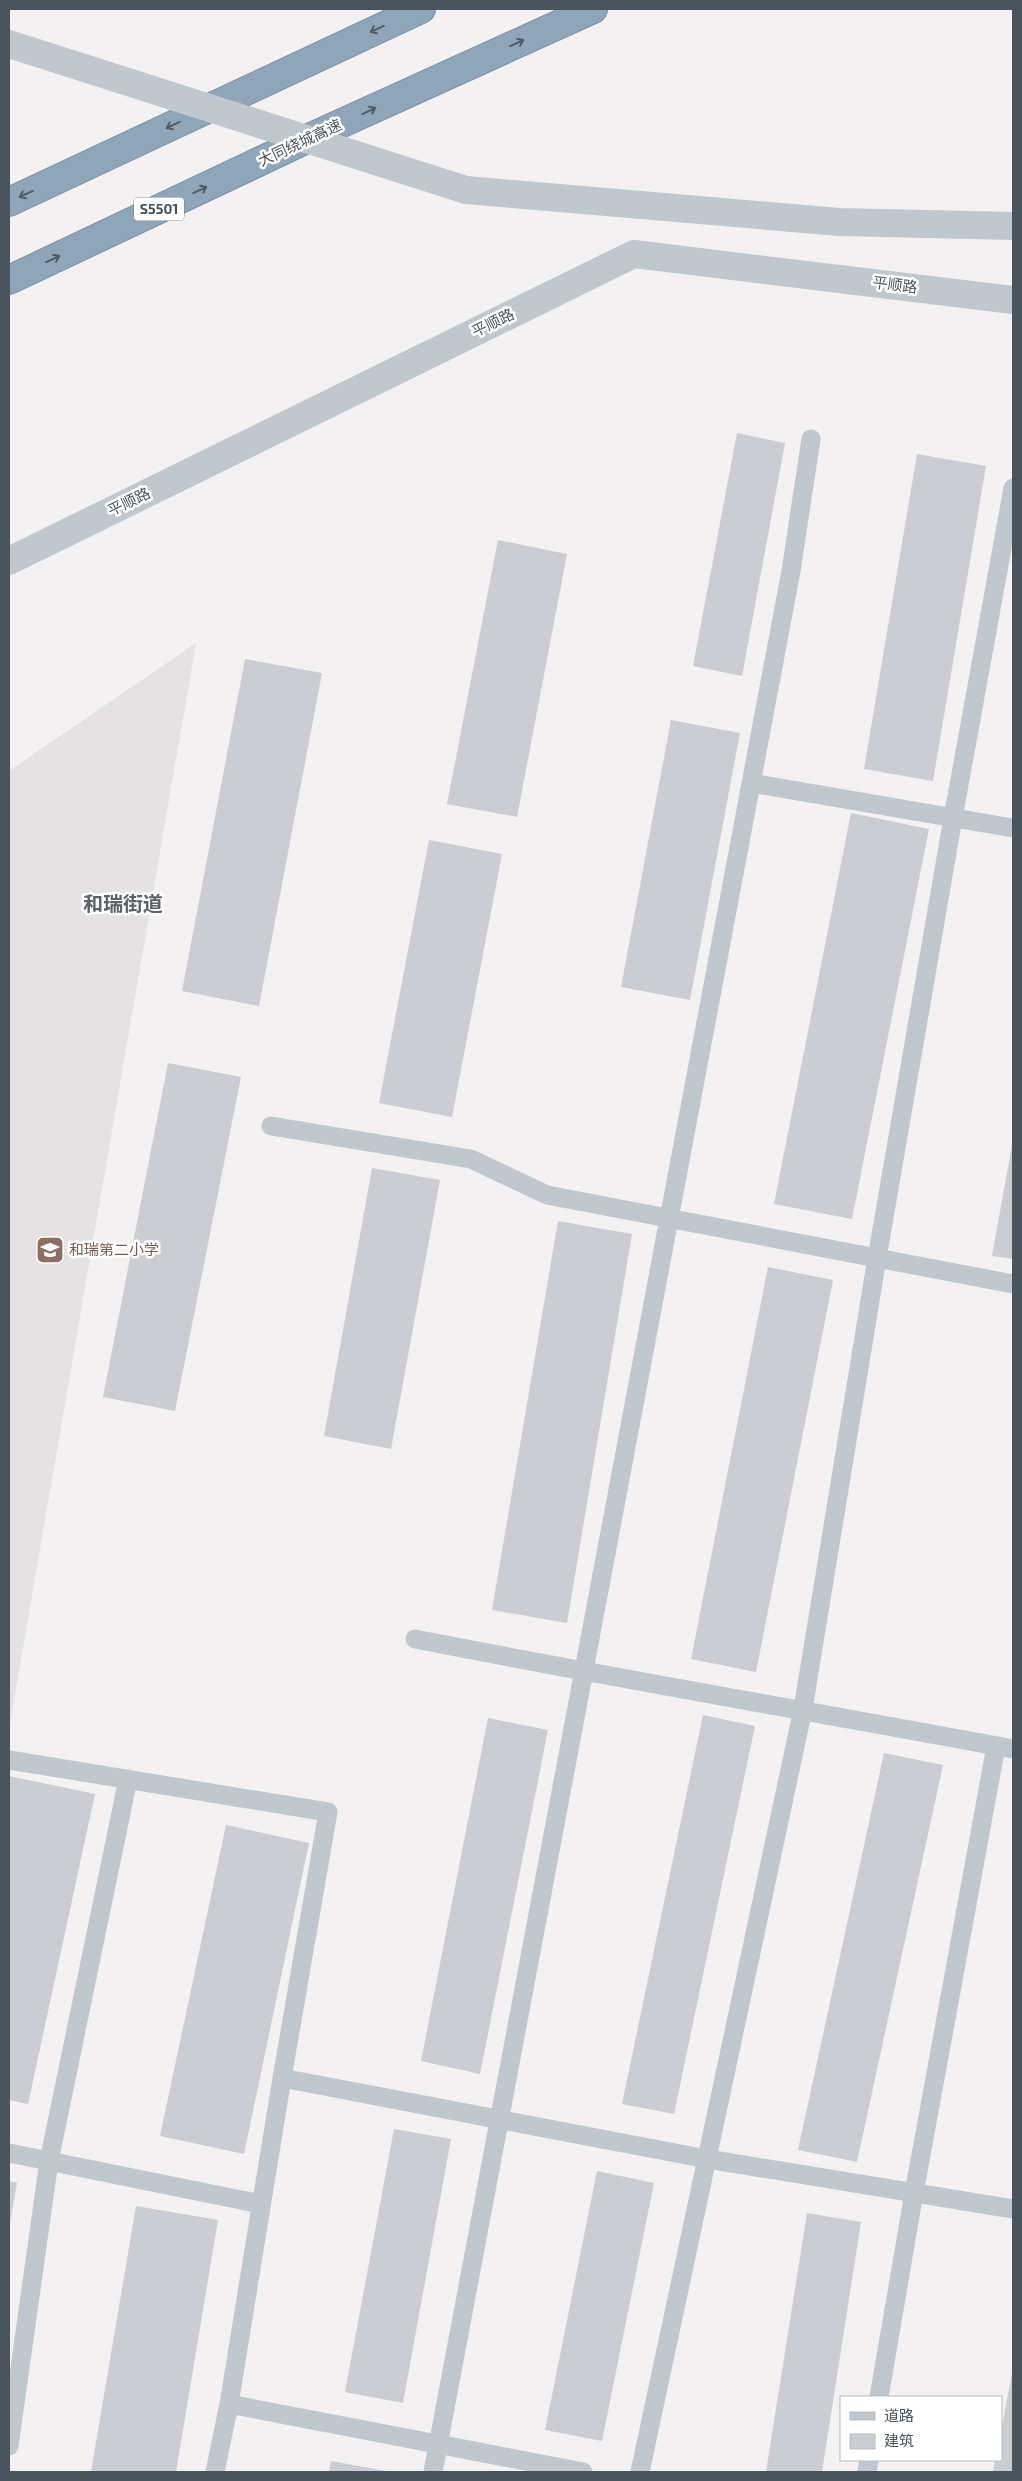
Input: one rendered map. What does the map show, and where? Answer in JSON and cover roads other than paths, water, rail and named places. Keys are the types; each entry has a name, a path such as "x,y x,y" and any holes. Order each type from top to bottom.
{"highway":[{"path":"9,202 421,9"},
{"name":"大同绕城高速","path":"9,280 309,138 593,9"}],"street":[{"path":"9,44 466,190 839,222 1013,226"},
{"name":"平顺路","path":"9,561 634,254 1013,300"}],"lane":[{"path":"433,2472 791,571 811,439"},
{"path":"640,2472 802,1709 953,818 1013,488"},
{"path":"751,783 1013,828"},
{"path":"271,1126 471,1159 547,1195 1013,1284"},
{"path":"415,1640 583,1672 802,1709 1005,1747 914,2193 879,2396"},
{"path":"9,1760 328,1812 216,2472"},
{"path":"9,2446 49,2161 128,1779"},
{"path":"282,2078 707,2159 1013,2209"},
{"path":"9,2153 261,2204"},
{"path":"229,2404 583,2472"}],"place":[{"name":"和瑞第二小学","path":"50,1250"}],"district":[{"name":"和瑞街道","path":"123,904"}]}
